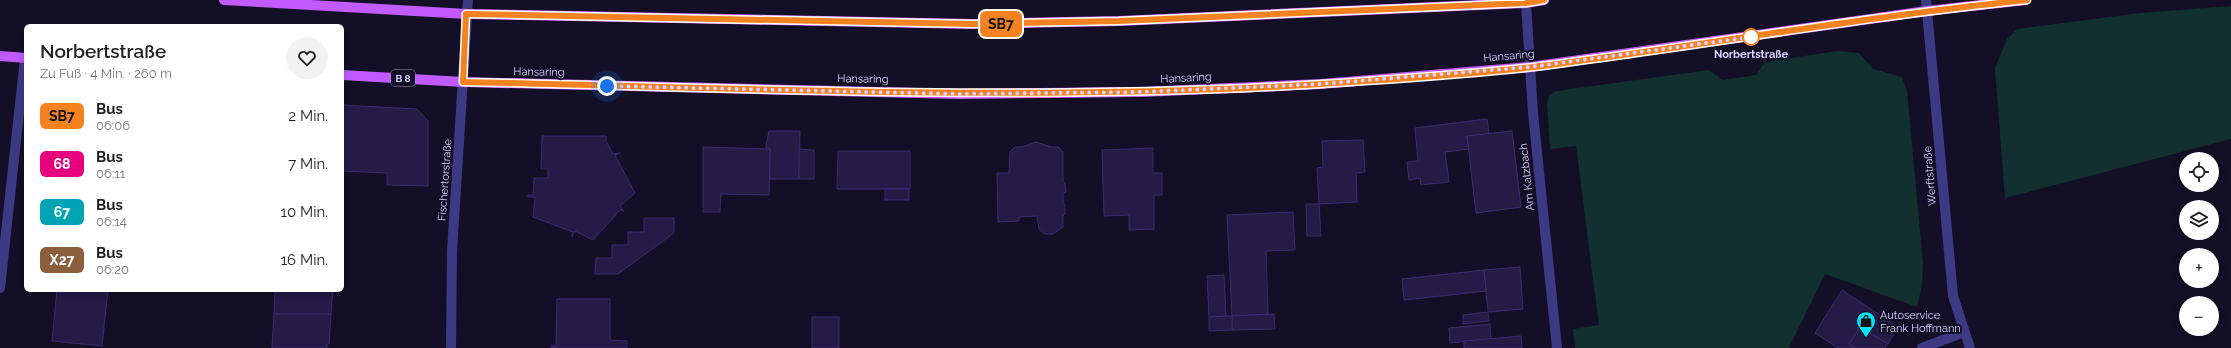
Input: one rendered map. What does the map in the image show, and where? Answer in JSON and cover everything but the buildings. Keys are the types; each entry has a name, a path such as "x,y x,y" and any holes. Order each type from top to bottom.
{"main road":[{"path":"224,0 466,14 973,24 1119,21 1526,3 1544,0"},
{"name":"Hansaring","path":"344,75 463,82 959,94 1141,92 1321,84 1530,67 1927,10 2026,0"},
{"path":"0,56 24,58"}],"street":[{"name":"Fischertorstraße","path":"452,348 452,251 468,0"},
{"name":"Werftstraße","path":"1926,0 1953,296 1970,348"},
{"name":"Am Katzbach","path":"1526,3 1530,67 1557,348"},
{"path":"0,288 24,76"},
{"path":"1922,348 1964,332"}],"green space":[{"path":"2231,6 2231,139 2005,198 1995,68 2007,39 2017,29 2140,13"},
{"path":"1837,51 1859,53 1873,69 1902,77 1907,91 1923,263 1922,285 1917,307 1825,274 1789,348 1575,348 1573,329 1599,325 1576,146 1550,149 1547,104 1549,96 1556,91 1709,70 1722,80 1756,75 1765,62"}],"bus line":[{"name":"SB7","path":"1544,0 1526,3 1119,21 973,24 466,14 463,82 959,94 1141,92 1321,84 1530,67 1927,10 2027,0"}],"place":[{"name":"Norbertstraße","path":"1751,37"},
{"name":"Autoservice Frank Hoffmann","path":"1866,338"}],"route":[{"path":"607,86 959,94 1141,92 1321,84 1530,67 1751,37"}]}
